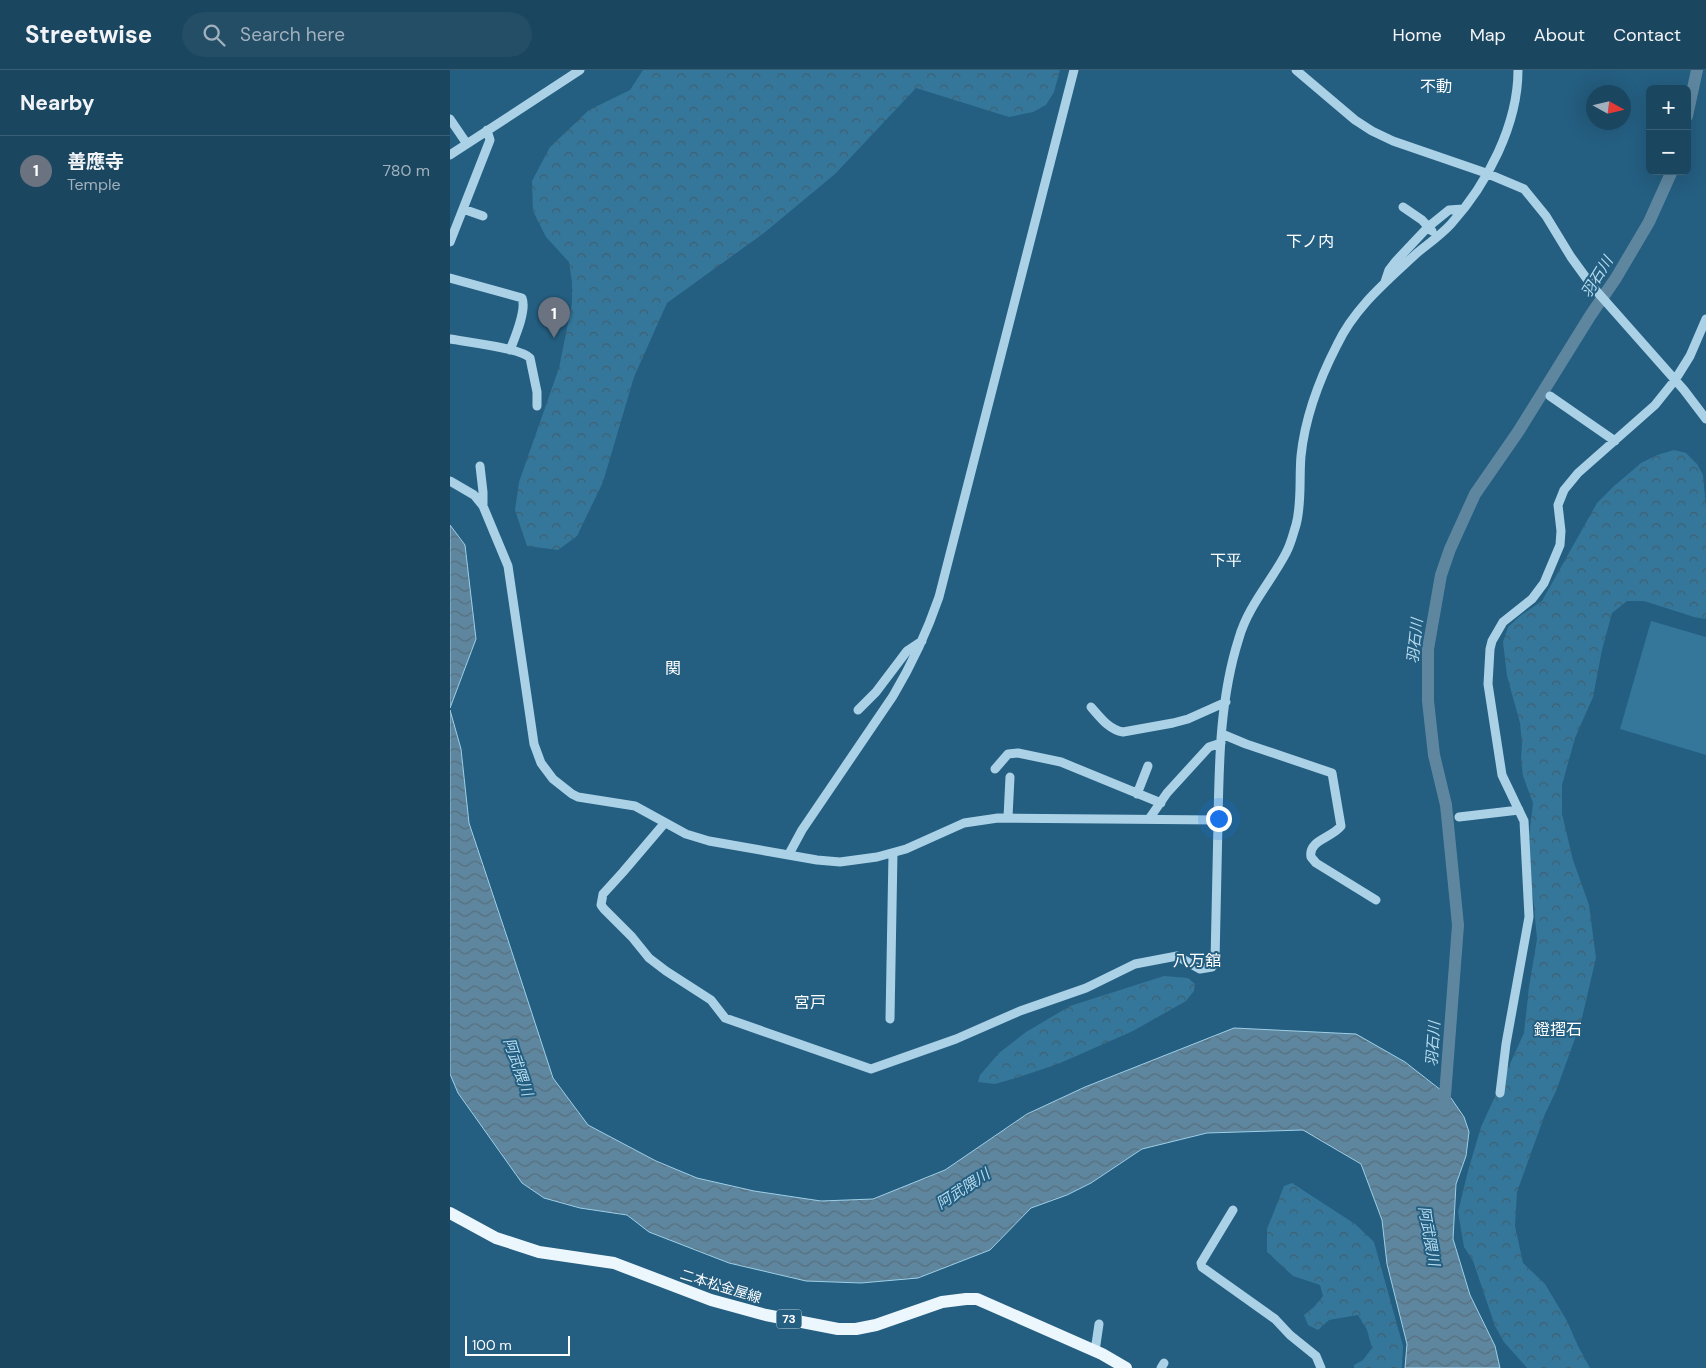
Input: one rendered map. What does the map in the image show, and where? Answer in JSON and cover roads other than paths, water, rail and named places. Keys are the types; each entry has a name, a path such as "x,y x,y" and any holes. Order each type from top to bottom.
{"main road":[{"name":"二本松金屋線","path":"450,1213 496,1238 533,1250 614,1263 710,1300 766,1315 838,1329 856,1329 876,1325 942,1302 966,1298 976,1299 1095,1351 1126,1368"}],"street":[{"path":"450,155 580,70"},
{"path":"789,854 802,830 867,737 906,673 929,625 941,588 1074,70"},
{"path":"1296,70 1355,120 1372,131 1393,141 1516,185 1529,195 1594,288 1705,416"},
{"path":"663,825 603,894 601,905 604,909 632,937 649,958 666,972 711,1000 724,1018 871,1069 956,1039 1020,1011 1086,988 1135,964 1177,956 1200,969 1212,967 1215,960 1221,738 1232,663 1242,626 1288,550 1297,522 1301,457 1312,402 1326,366 1346,328 1385,282 1451,224 1493,162 1509,128 1516,103 1518,70"},
{"path":"450,119 467,144"},
{"path":"450,242 490,140 487,130"},
{"path":"1403,207 1422,220 1437,236"},
{"path":"1385,282 1389,270 1396,261 1428,227 1449,210 1463,208"},
{"path":"463,209 483,216"},
{"path":"450,278 522,298 524,303 522,313 510,350"},
{"path":"1500,1093 1506,1044 1529,917 1524,821 1500,768 1488,684 1492,641 1503,622 1532,599 1544,583 1560,546 1558,504 1564,490 1578,473 1655,405 1675,380 1692,351 1706,319"},
{"path":"450,339 527,355 530,358 538,406"},
{"path":"1550,396 1615,440"},
{"path":"480,466 483,506"},
{"path":"450,482 474,495 483,506 508,566 534,744 541,763 553,779 578,797 635,806 686,834 709,841 817,860 840,862 863,860 906,849 964,823 1008,817 1218,820"},
{"path":"858,710 876,692 907,651 922,641"},
{"path":"1091,707 1110,727 1116,731 1123,732 1188,719 1226,702"},
{"path":"1149,820 1161,803 1209,747 1221,738"},
{"path":"1221,738 1246,744 1332,773 1340,826 1337,831 1313,845 1311,857 1316,863 1376,900"},
{"path":"995,769 1008,754 1018,753 1061,762 1161,803"},
{"path":"1137,794 1148,766"},
{"path":"1008,817 1010,777"},
{"path":"1459,817 1519,810"},
{"path":"890,1019 892,853"},
{"path":"1233,1210 1201,1263 1202,1267 1275,1319 1290,1335 1316,1356 1321,1368"},
{"path":"1095,1351 1099,1324"}],"water":[{"path":"450,525 465,545 476,639 450,708"},
{"name":"阿武隈川","path":"450,710 461,749 469,823 553,1078 588,1125 656,1161 697,1178 754,1191 821,1201 873,1199 945,1170 1027,1114 1085,1087 1234,1028 1356,1034 1405,1062 1451,1098 1464,1117 1469,1132 1466,1156 1456,1184 1453,1239 1470,1295 1495,1346 1500,1368 1405,1368 1407,1344 1387,1264 1382,1220 1361,1164 1303,1130 1207,1133 1142,1149 1091,1183 1067,1195 1031,1208 990,1250 918,1278 861,1283 806,1281 729,1263 649,1232 627,1215 580,1208 544,1198 522,1183 458,1093 450,1074"}],"waterway":[{"name":"羽石川","path":"1691,98 1697,70"},
{"name":"羽石川","path":"1444,1109 1458,925 1446,805 1434,755 1428,701 1428,649 1441,575 1450,549 1475,494 1518,432 1590,316 1616,278 1649,222 1670,175"}],"place":[{"name":"善應寺","path":"554,338"}],"district":[{"name":"不動","path":"1436,86"},
{"name":"下ノ内","path":"1310,241"},
{"name":"下平","path":"1226,560"},
{"name":"関","path":"673,668"},
{"name":"八万舘","path":"1197,960"},
{"name":"宮戸","path":"810,1002"},
{"name":"鐙摺石","path":"1558,1029"}]}
